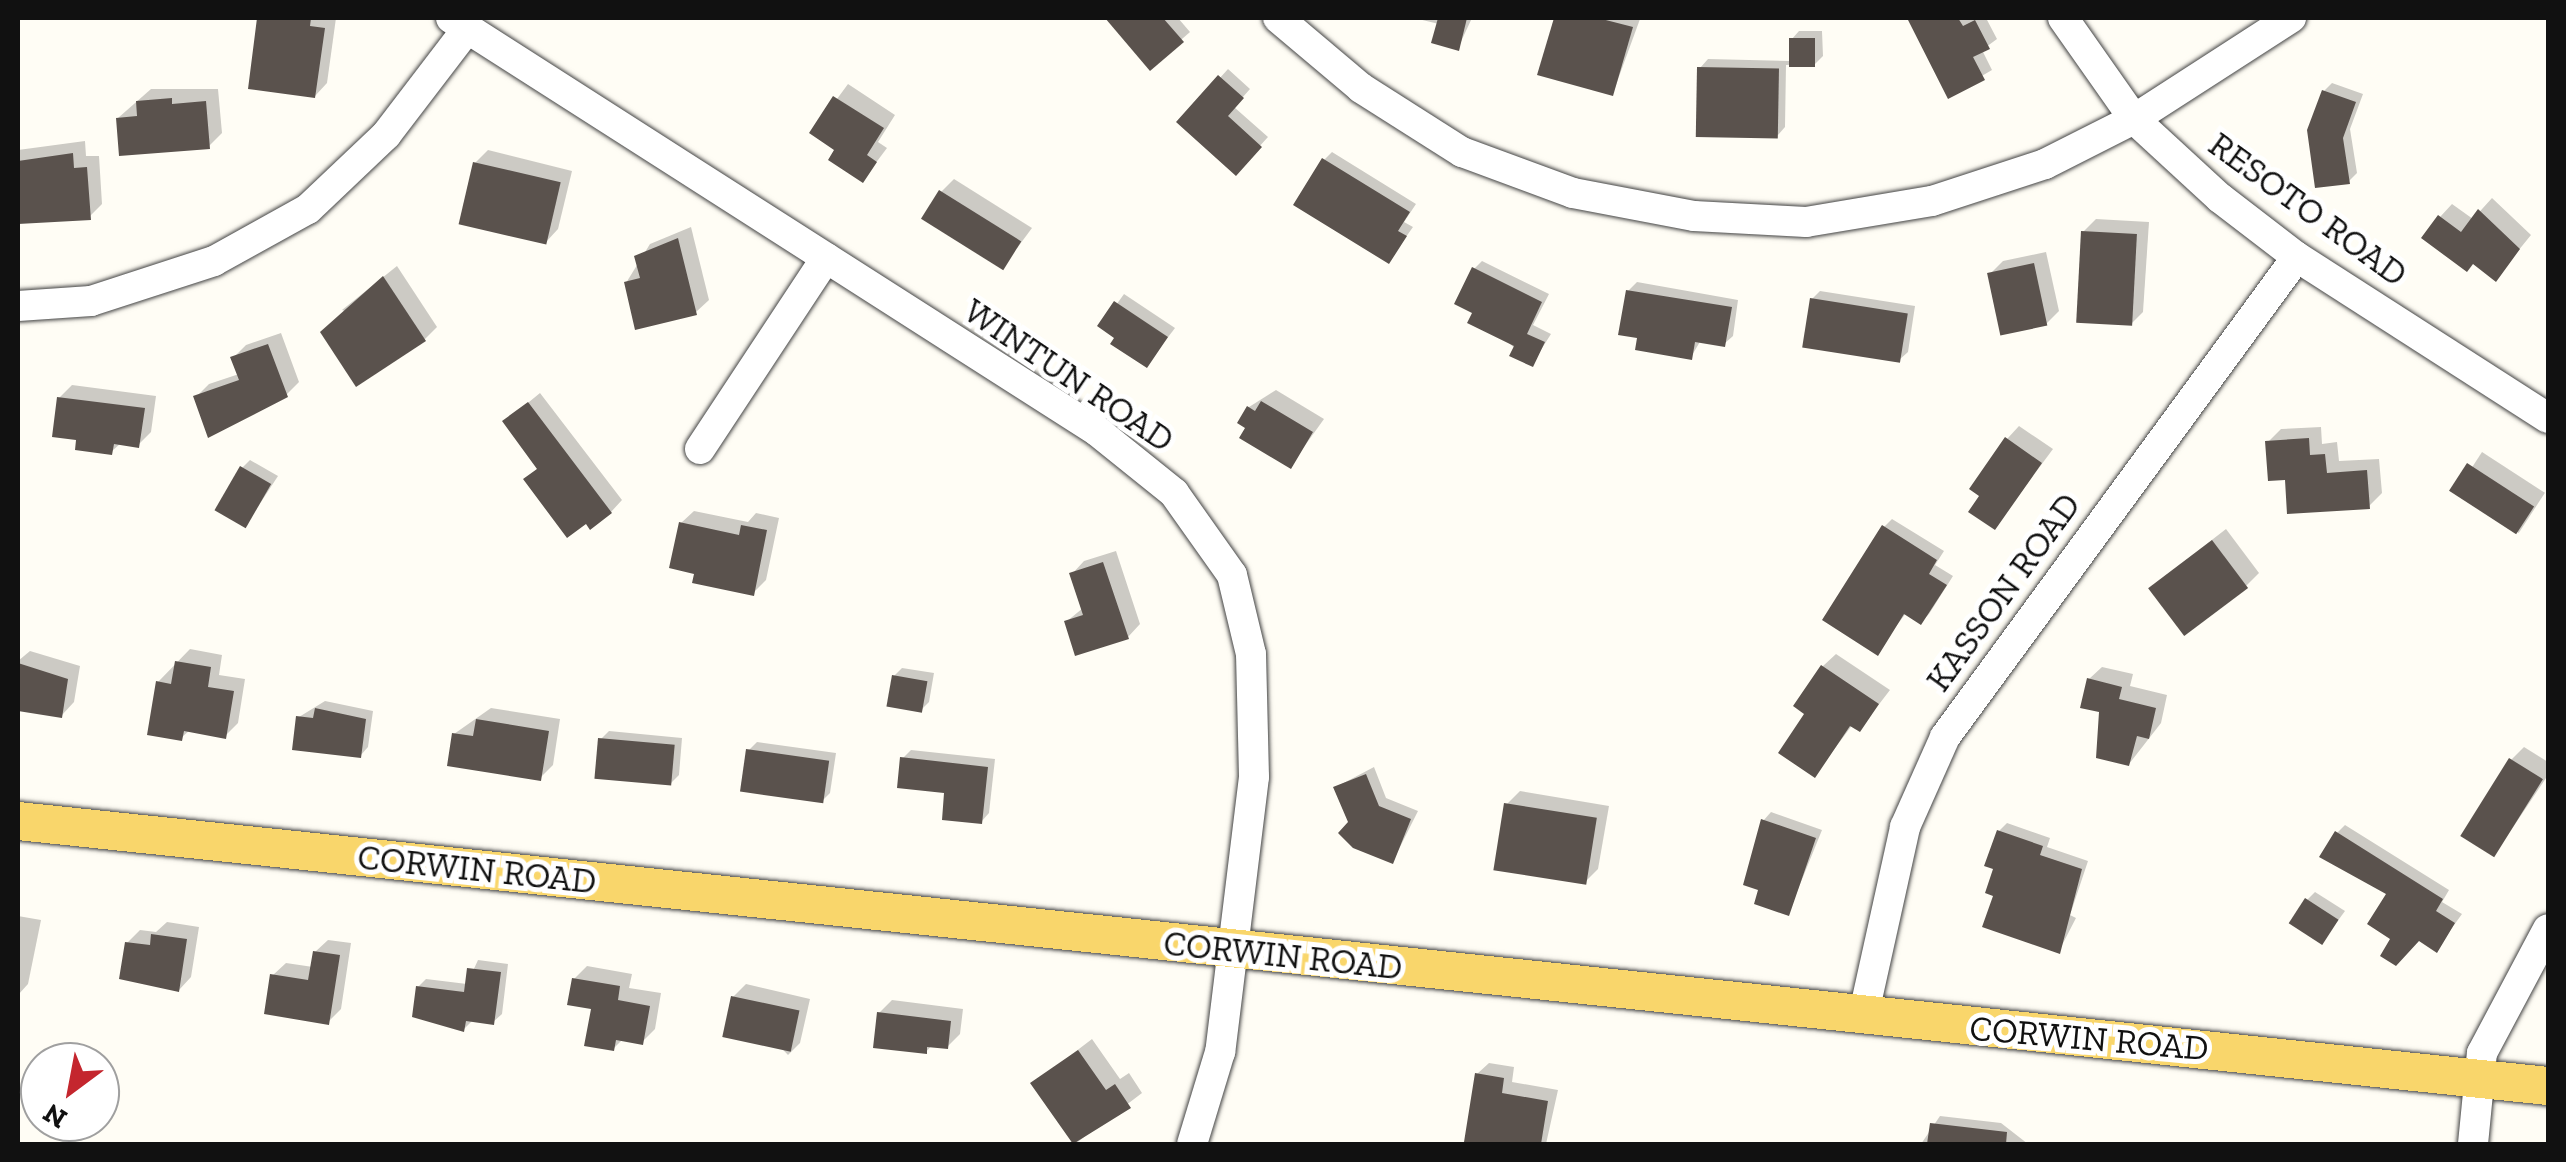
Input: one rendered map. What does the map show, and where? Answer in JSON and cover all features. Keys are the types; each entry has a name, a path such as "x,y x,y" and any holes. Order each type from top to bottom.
{"main road":[{"name":"CORWIN ROAD","path":"18,821 2548,1086"}],"street":[{"path":"1278,18 1361,88 1462,152 1573,193 1694,216 1806,222 1932,201 2046,164 2134,120 2291,18"},
{"name":"RESOTO ROAD","path":"2063,18 2134,120 2297,256 2548,418"},
{"path":"18,306 91,301 214,261 308,208 386,135 459,23"},
{"name":"WINTUN ROAD","path":"459,23 1096,431 1174,493 1232,575 1251,654 1254,777 1236,950 1212,1093 1192,1144"},
{"name":"KASSON ROAD","path":"1864,1017 1905,828 1945,737 2297,256"},
{"path":"700,449 826,258"},
{"path":"2473,1144 2480,1077 2498,1013 2548,929"}],"building":[{"path":"257,18 311,18 310,26 325,28 315,98 248,89"},
{"path":"1105,18 1163,18 1184,42 1150,71"},
{"path":"1438,18 1467,18 1459,51 1431,43"},
{"path":"1554,18 1598,18 1633,27 1613,96 1537,75"},
{"path":"1907,18 1958,18 1963,26 1975,20 1990,49 1973,57 1985,80 1948,99"},
{"path":"1789,38 1815,38 1815,67 1789,67"},
{"path":"1697,67 1779,68 1778,138 1696,137"},
{"path":"1218,75 1244,98 1228,116 1262,147 1236,176 1176,122"},
{"path":"2322,90 2356,102 2343,138 2350,184 2315,188 2307,130"},
{"path":"833,96 884,128 867,155 877,162 863,183 828,160 834,150 809,133"},
{"path":"172,98 172,104 206,101 210,149 119,156 116,118 137,116 136,101"},
{"path":"73,153 74,168 87,167 91,220 18,224 18,161"},
{"path":"1322,158 1410,212 1398,231 1407,236 1389,264 1293,205"},
{"path":"473,162 561,182 546,245 459,224"},
{"path":"939,190 1021,241 1003,270 921,219"},
{"path":"2478,209 2520,249 2496,282 2473,264 2467,272 2421,238 2438,215 2461,232"},
{"path":"2081,231 2137,234 2132,326 2076,323"},
{"path":"678,238 697,315 635,330 624,282 640,278 634,256"},
{"path":"2034,263 2047,326 2000,336 1987,273"},
{"path":"1472,267 1542,302 1527,334 1545,342 1533,367 1509,356 1514,346 1467,323 1472,313 1454,304"},
{"path":"383,276 426,341 356,387 320,332"},
{"path":"1626,290 1732,307 1725,347 1695,342 1692,360 1635,350 1637,338 1618,335"},
{"path":"1810,298 1908,313 1900,363 1802,347"},
{"path":"1114,301 1168,337 1147,368 1110,344 1114,338 1097,326"},
{"path":"268,344 288,397 208,438 193,396 239,380 230,357"},
{"path":"57,397 145,408 139,448 114,444 112,455 75,450 76,440 52,437"},
{"path":"1261,401 1313,432 1291,469 1239,438 1245,428 1237,423 1247,406 1255,411"},
{"path":"528,402 612,513 590,530 586,524 567,538 523,479 537,469 502,421"},
{"path":"2005,437 2042,463 1995,530 1968,512 1979,496 1969,489"},
{"path":"2309,438 2310,455 2325,454 2327,473 2367,470 2370,509 2287,514 2285,480 2268,481 2265,441"},
{"path":"2467,463 2534,507 2516,534 2449,491"},
{"path":"240,466 271,484 246,528 215,510"},
{"path":"679,522 739,535 741,525 767,530 754,596 692,583 694,574 669,568"},
{"path":"1882,525 1937,560 1929,574 1947,585 1921,625 1904,614 1878,656 1822,620"},
{"path":"2212,540 2248,588 2184,636 2148,588"},
{"path":"1103,562 1129,639 1075,656 1064,621 1083,615 1069,573"},
{"path":"175,661 211,667 208,687 234,691 226,739 184,731 182,741 147,735 156,681 171,684"},
{"path":"18,663 68,679 62,718 18,711"},
{"path":"1821,665 1879,704 1860,732 1850,726 1815,778 1778,753 1804,714 1793,706"},
{"path":"892,675 927,681 922,713 886,707"},
{"path":"2087,678 2122,687 2119,699 2156,708 2149,739 2137,736 2129,766 2096,758 2099,712 2080,708"},
{"path":"315,708 366,719 361,758 292,750 296,716 313,718"},
{"path":"476,719 549,731 541,781 447,766 452,733 473,736"},
{"path":"598,738 675,745 671,786 594,779"},
{"path":"746,749 829,761 823,803 740,792"},
{"path":"900,757 988,767 982,824 942,820 944,793 897,788"},
{"path":"2509,758 2543,779 2494,857 2460,836"},
{"path":"1366,774 1379,806 1411,819 1393,864 1353,848 1338,833 1348,822 1333,787"},
{"path":"1504,803 1597,818 1586,885 1493,870"},
{"path":"1761,819 1816,838 1789,916 1754,904 1758,890 1743,885"},
{"path":"1997,830 2043,846 2040,855 2082,869 2060,954 1982,927 1993,896 1985,893 1993,869 1984,866"},
{"path":"2335,831 2443,899 2436,911 2455,923 2437,953 2419,941 2396,966 2380,956 2390,939 2367,924 2386,894 2319,857"},
{"path":"2305,898 2339,920 2322,945 2289,923"},
{"path":"151,934 187,939 179,992 119,979 125,942 150,945"},
{"path":"313,951 340,955 329,1025 264,1014 270,974 308,980"},
{"path":"467,968 501,972 494,1025 466,1021 464,1032 412,1017 416,986 464,992"},
{"path":"572,978 620,986 618,1000 650,1006 643,1045 616,1040 614,1051 584,1046 591,1009 567,1005"},
{"path":"731,996 799,1011 791,1052 722,1037"},
{"path":"877,1012 951,1021 948,1049 927,1047 927,1054 873,1048"},
{"path":"1078,1050 1106,1090 1115,1084 1131,1108 1073,1144 1030,1083"},
{"path":"1475,1073 1504,1078 1502,1093 1548,1101 1541,1144 1464,1142"},
{"path":"1930,1123 2007,1132 2006,1144 1927,1144"}]}
